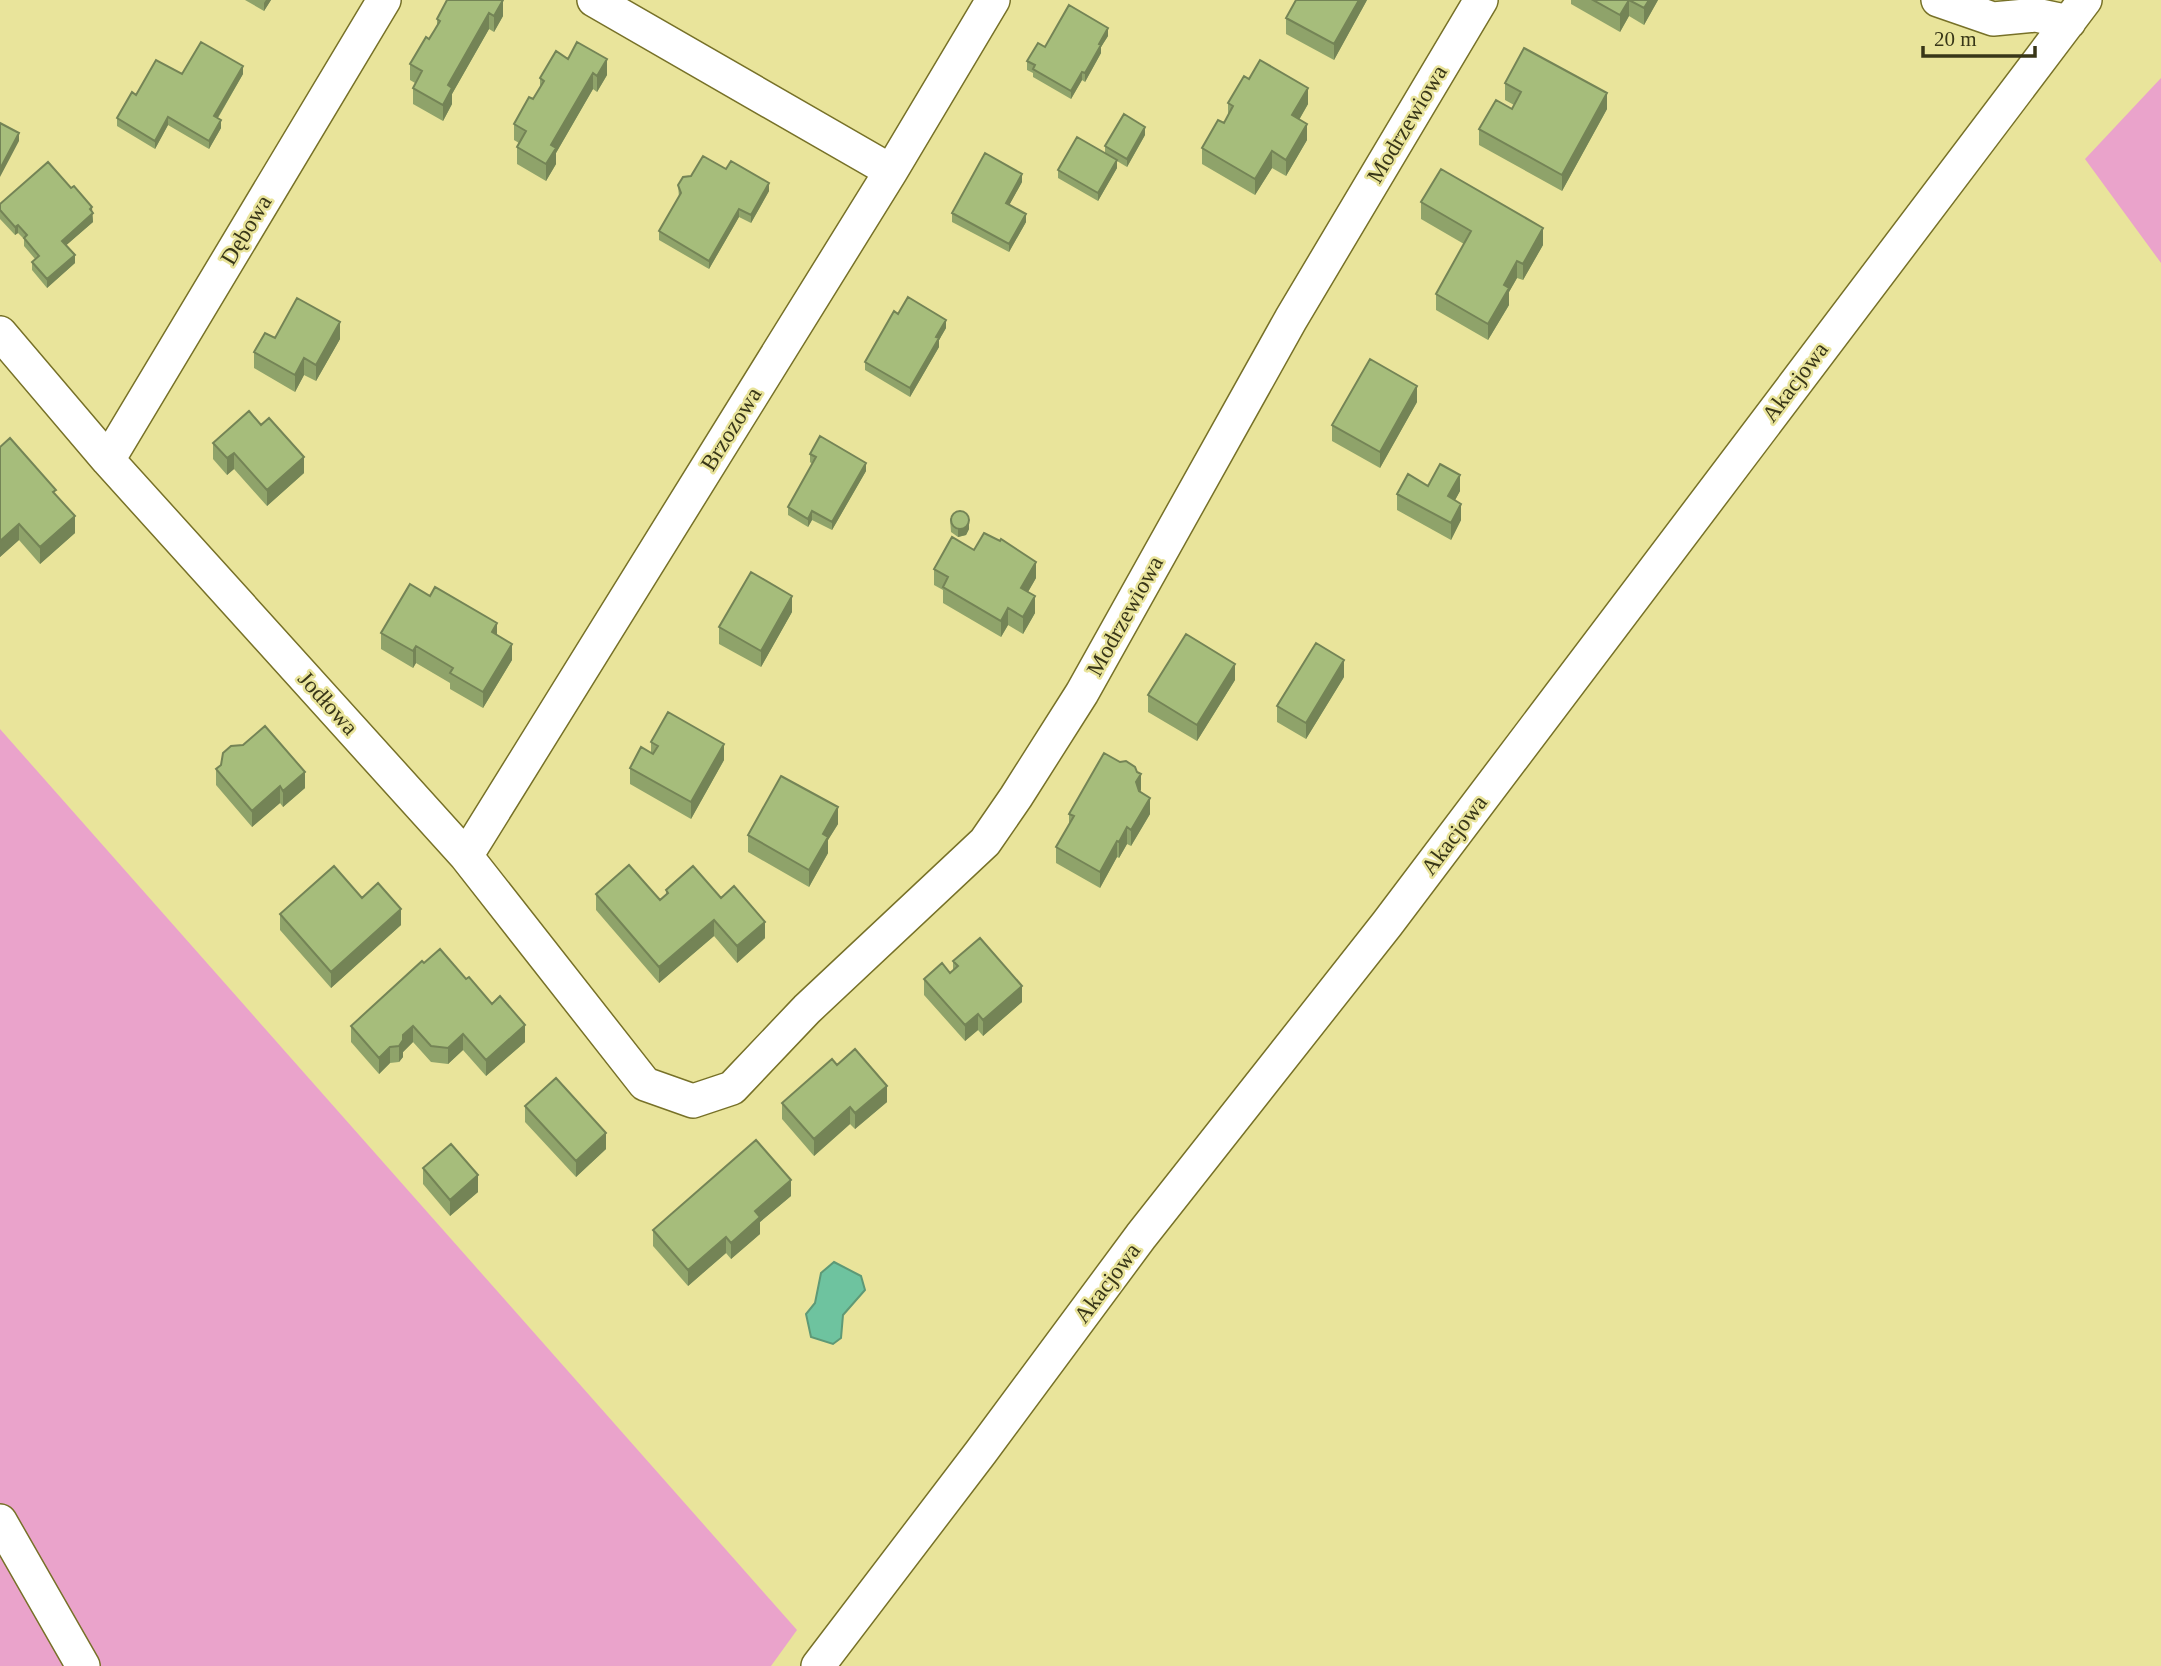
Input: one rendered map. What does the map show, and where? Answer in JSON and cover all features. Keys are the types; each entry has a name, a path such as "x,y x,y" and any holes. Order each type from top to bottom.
{"street":[{"name":"Dębowa","path":"108,460 384,0"},
{"path":"594,0 891,172"},
{"name":"Brzozowa","path":"466,856 891,172 993,0"},
{"name":"Modrzewiowa","path":"645,1084 693,1101 732,1088 807,1009 985,842 1082,693 1291,319 1481,0"},
{"path":"1938,0 1993,19 2077,11"},
{"name":"Akacjowa","path":"818,1666 1141,1236 1387,924 2077,11"},
{"name":"Jodłowa","path":"0,332 108,460 466,856 645,1084"},
{"path":"0,1521 83,1666"}],"shaded area":[{"path":"2161,78 2161,263 2085,159"},
{"path":"0,729 797,1630 771,1666 0,1666"},
{"path":"834,1262 861,1276 865,1290 843,1315 841,1338 833,1344 811,1337 806,1314 815,1303 821,1273"}],"building":[{"path":"447,0 503,0 494,16 489,13 448,85 452,88 443,105 413,88 422,71 410,64 426,37 429,39 440,21 437,19"},
{"path":"1296,0 1359,0 1334,44 1286,18"},
{"path":"1593,0 1629,0 1620,15"},
{"path":"1629,0 1649,0 1644,8"},
{"path":"1069,5 1108,28 1085,73 1082,72 1071,91 1033,69 1035,65 1027,61 1038,43 1045,47"},
{"path":"201,42 243,66 214,116 221,120 209,141 168,117 155,141 117,118 132,92 136,95 156,60 182,74"},
{"path":"577,42 607,59 597,76 593,73 551,145 556,148 546,164 517,147 526,131 514,124 529,97 533,99 544,81 540,78 556,51 568,59"},
{"path":"1524,48 1607,93 1562,175 1479,129 1496,100 1512,109 1521,92 1505,83"},
{"path":"1260,60 1308,88 1292,115 1307,124 1286,160 1272,151 1255,179 1202,148 1218,120 1224,123 1233,106 1228,103 1244,76 1249,79"},
{"path":"1124,114 1145,127 1127,159 1105,146"},
{"path":"0,123 19,133 0,169"},
{"path":"1077,137 1117,160 1098,193 1058,170"},
{"path":"985,153 1022,174 1006,203 1026,214 1009,244 952,213"},
{"path":"703,156 726,169 731,161 769,183 751,215 739,209 709,261 659,231 681,193 678,185 683,177 691,176"},
{"path":"48,162 71,188 74,186 92,207 90,209 93,213 62,241 75,255 47,279 32,262 39,256 24,238 27,235 18,225 15,227 0,210 0,204"},
{"path":"1441,169 1543,228 1523,264 1517,261 1504,285 1509,288 1488,324 1436,294 1471,231 1421,202"},
{"path":"908,297 946,320 936,337 939,338 910,388 865,362 894,311 898,314"},
{"path":"297,298 340,322 316,365 304,358 295,375 254,352 265,333 275,338"},
{"path":"1370,359 1417,386 1380,452 1332,425"},
{"path":"249,411 261,425 269,418 304,457 267,490 234,453 227,458 213,443"},
{"path":"820,436 866,463 832,522 812,511 808,519 788,507 816,457 810,454"},
{"path":"10,438 75,516 40,547 19,524 0,541 0,447"},
{"path":"1440,464 1460,475 1448,496 1461,504 1451,523 1397,494 1408,474 1428,486"},
{"path":"960,511 966,514 969,520 966,526 960,529 954,526 951,520 954,514"},
{"path":"984,533 1000,541 1001,539 1036,562 1021,588 1035,596 1023,617 1008,608 1001,621 943,587 948,577 934,569 952,537 974,550"},
{"path":"751,572 792,596 761,651 719,627"},
{"path":"410,584 430,596 435,587 497,623 492,632 512,644 483,692 450,673 453,668 416,646 413,651 381,633"},
{"path":"1186,634 1235,664 1197,725 1148,695"},
{"path":"1316,643 1344,660 1306,723 1277,706"},
{"path":"668,712 724,744 691,802 630,768 641,747 653,754 658,746 651,742"},
{"path":"265,726 305,772 283,791 280,786 252,811 216,769 221,765 223,753 231,746 243,745"},
{"path":"1104,753 1135,767 1141,774 1136,782 1139,791 1150,798 1131,830 1127,827 1119,842 1117,841 1100,872 1056,847 1074,816 1069,814"},
{"path":"781,776 838,807 823,834 828,837 809,870 748,835"},
{"path":"629,865 660,900 668,893 666,890 693,866 721,898 734,886 765,922 737,946 714,920 659,967 596,894"},
{"path":"334,866 362,898 378,883 401,909 331,972 280,914"},
{"path":"980,938 1022,986 983,1020 978,1014 965,1025 924,979 942,963 950,973 958,966 953,961"},
{"path":"440,949 492,1004 500,996 525,1025 486,1060 463,1034 448,1048 431,1046 413,1026 403,1035 399,1046 390,1047 379,1058 351,1026 422,961 424,963"},
{"path":"855,1049 887,1086 855,1113 850,1107 814,1139 782,1103 832,1059 837,1065"},
{"path":"556,1078 606,1133 576,1161 525,1106"},
{"path":"756,1140 791,1180 755,1211 760,1217 731,1243 726,1237 688,1270 653,1230"},
{"path":"451,1144 478,1175 450,1200 423,1168"}]}
